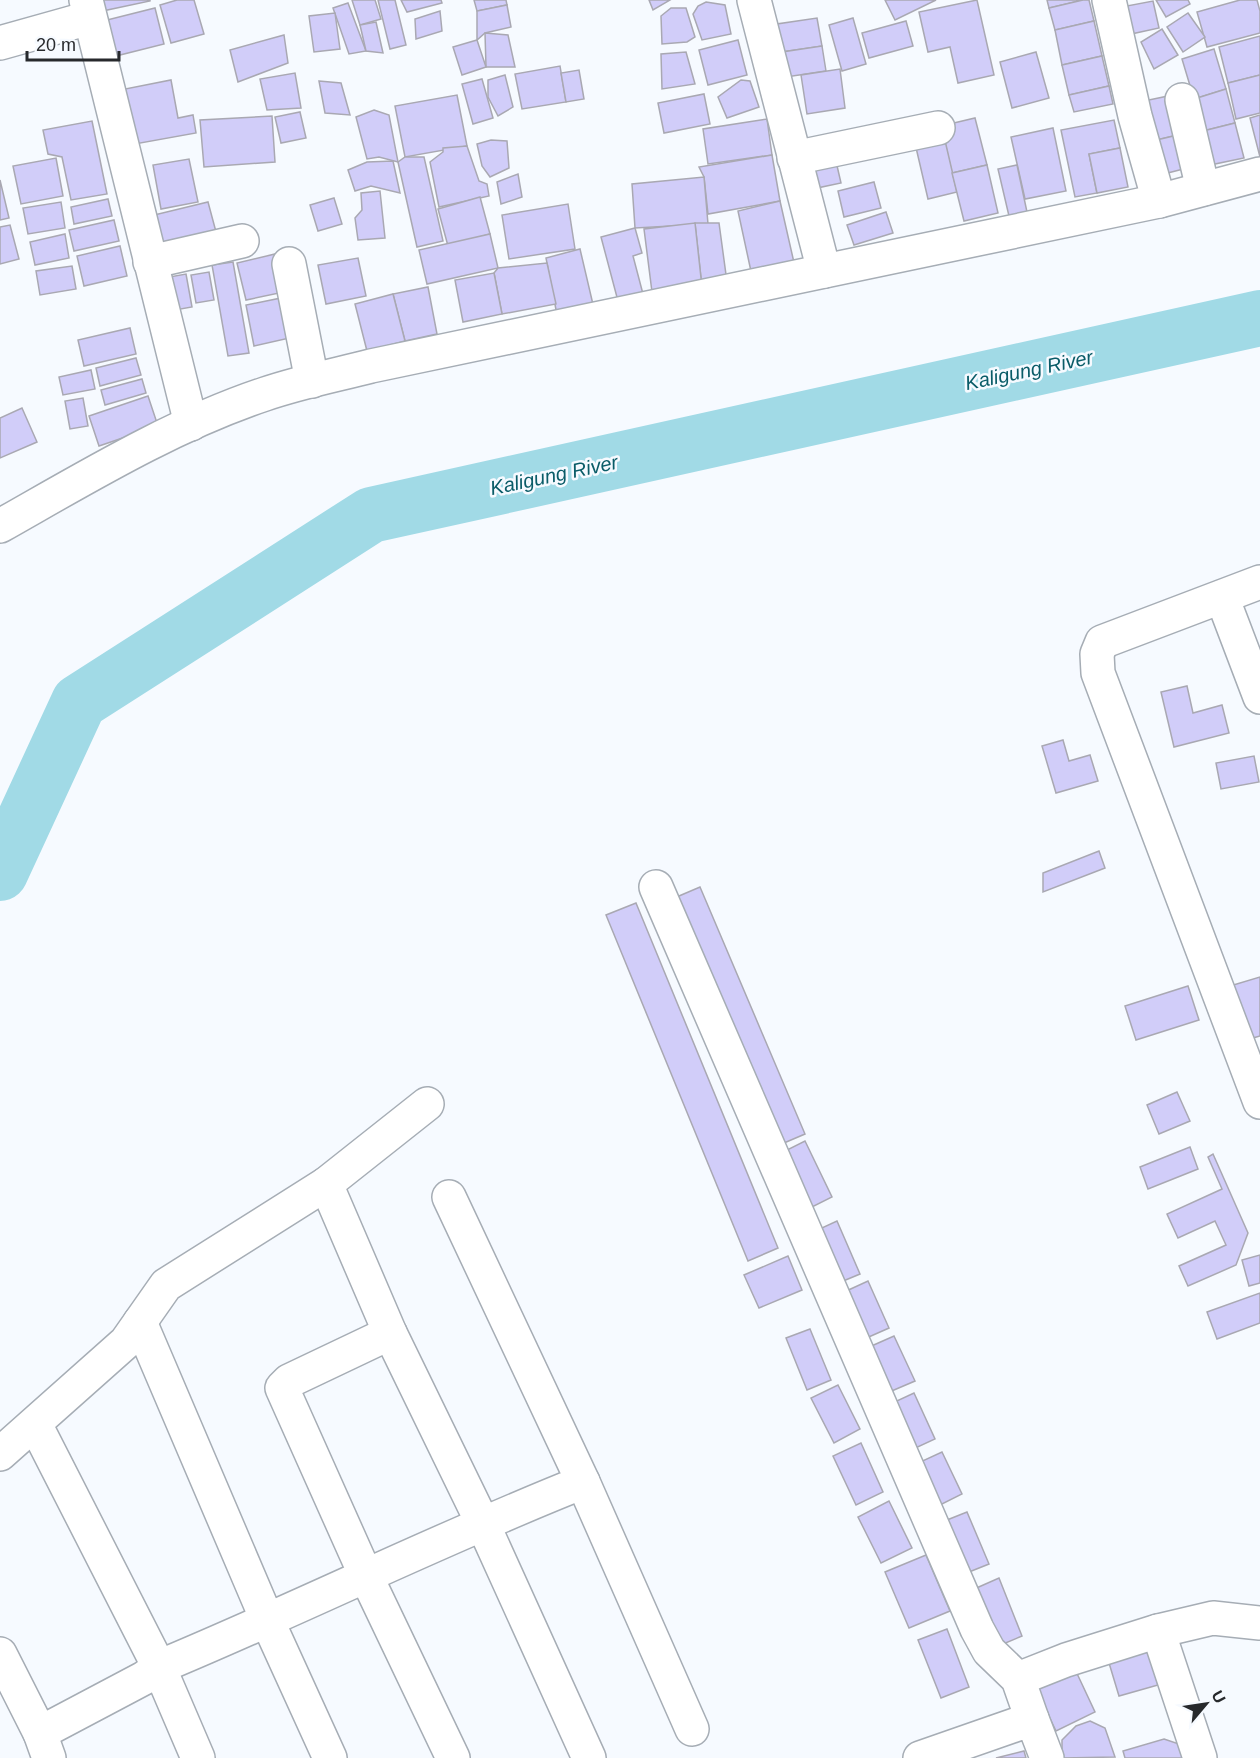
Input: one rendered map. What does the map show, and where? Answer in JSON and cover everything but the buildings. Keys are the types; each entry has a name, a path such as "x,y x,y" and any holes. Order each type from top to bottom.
{"street":[{"path":"754,0 824,271"},
{"path":"1109,0 1135,116 1159,201"},
{"path":"0,43 88,9 191,424"},
{"path":"1182,100 1203,189"},
{"path":"794,158 938,128"},
{"path":"0,526 89,476 191,424 265,394 383,363 1159,201 1260,174"},
{"path":"150,262 242,241"},
{"path":"289,264 312,381"},
{"path":"1260,582 1102,642 1096,661 1102,684 1260,1102"},
{"path":"1222,597 1260,697"},
{"path":"656,887 977,1629 989,1651 1018,1679 1047,1758"},
{"path":"0,1454 126,1342 166,1286 326,1184 426,1104"},
{"path":"326,1184 390,1333 483,1522 588,1758"},
{"path":"449,1197 583,1482 692,1729"},
{"path":"140,1322 268,1622 330,1758"},
{"path":"390,1333 288,1381 282,1388 366,1576 453,1758"},
{"path":"35,1424 159,1667 198,1758"},
{"path":"0,1654 45,1746 159,1667 268,1622 483,1522 583,1482"},
{"path":"1018,1679 1066,1660 1158,1631 1213,1618 1260,1623"},
{"path":"1158,1631 1200,1758"},
{"path":"920,1758 1032,1719"}],"waterway":[{"name":"Kaligung River","path":"0,873 79,702 371,515 1260,318"}]}
